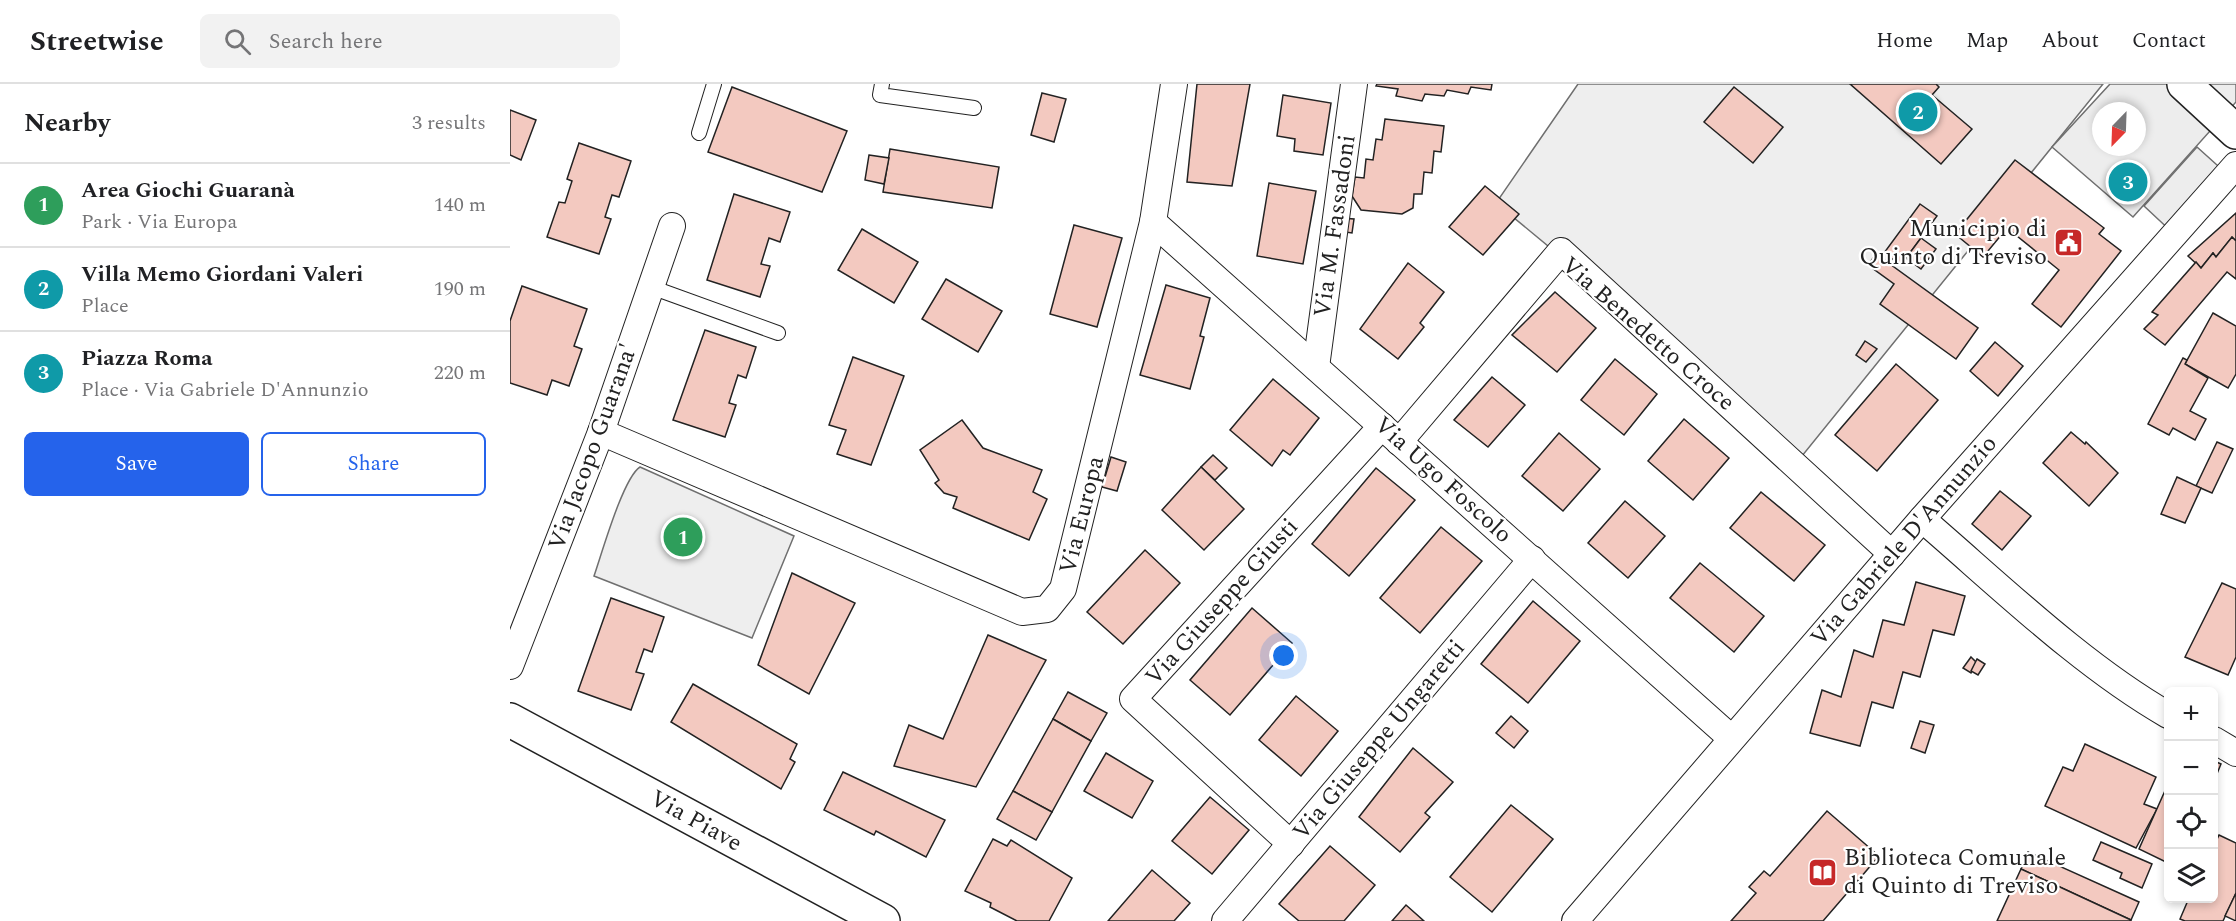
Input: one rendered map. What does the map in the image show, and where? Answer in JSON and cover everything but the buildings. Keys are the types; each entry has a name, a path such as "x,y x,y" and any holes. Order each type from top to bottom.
{"main road":[{"path":"2184,84 2236,132"},
{"name":"Via Piave","path":"510,720 883,921"}],"street":[{"name":"Via Europa","path":"601,432 1022,612 1047,609 1063,589 1153,222 1174,84"},
{"name":"Via M. Fassadoni","path":"1317,368 1354,84"},
{"name":"Via Gabriele D'Annunzio","path":"1575,921 1922,519 2236,165"},
{"name":"Via Ugo Foscolo","path":"1153,222 1731,738"},
{"name":"Via Jacopo Guarana'","path":"510,666 601,432 672,226"},
{"name":"Via Benedetto Croce","path":"1391,434 1561,251 1892,554"},
{"name":"Via Giuseppe Giusti","path":"1291,844 1133,699 1391,434"},
{"path":"1922,519 2061,638 2164,712"},
{"name":"Via Giuseppe Ungaretti","path":"1225,921 1532,559"},
{"path":"2216,741 2236,753"}],"lane":[{"path":"699,133 714,84"},
{"path":"882,84 880,95 974,108"},
{"path":"651,287 778,333"}],"shaded area":[{"path":"1578,84 2103,84 1802,456 1496,203"},
{"path":"2110,84 2236,84 2236,102 2133,217 2052,147 2092,104 2092,156 2146,156 2146,102 2093,102"},
{"path":"2197,147 2227,174 2175,235 2144,206"},
{"path":"640,467 794,536 752,638 594,576 620,500 633,474"}],"place":[{"name":"Villa Memo Giordani Valeri","path":"1918,112"},
{"name":"Piazza Roma","path":"2128,182"},
{"name":"Municipio di Quinto di Treviso","path":"2068,243"},
{"name":"Area Giochi Guaranà","path":"683,537"},
{"name":"Biblioteca Comunale di Quinto di Treviso","path":"1823,872"}]}
